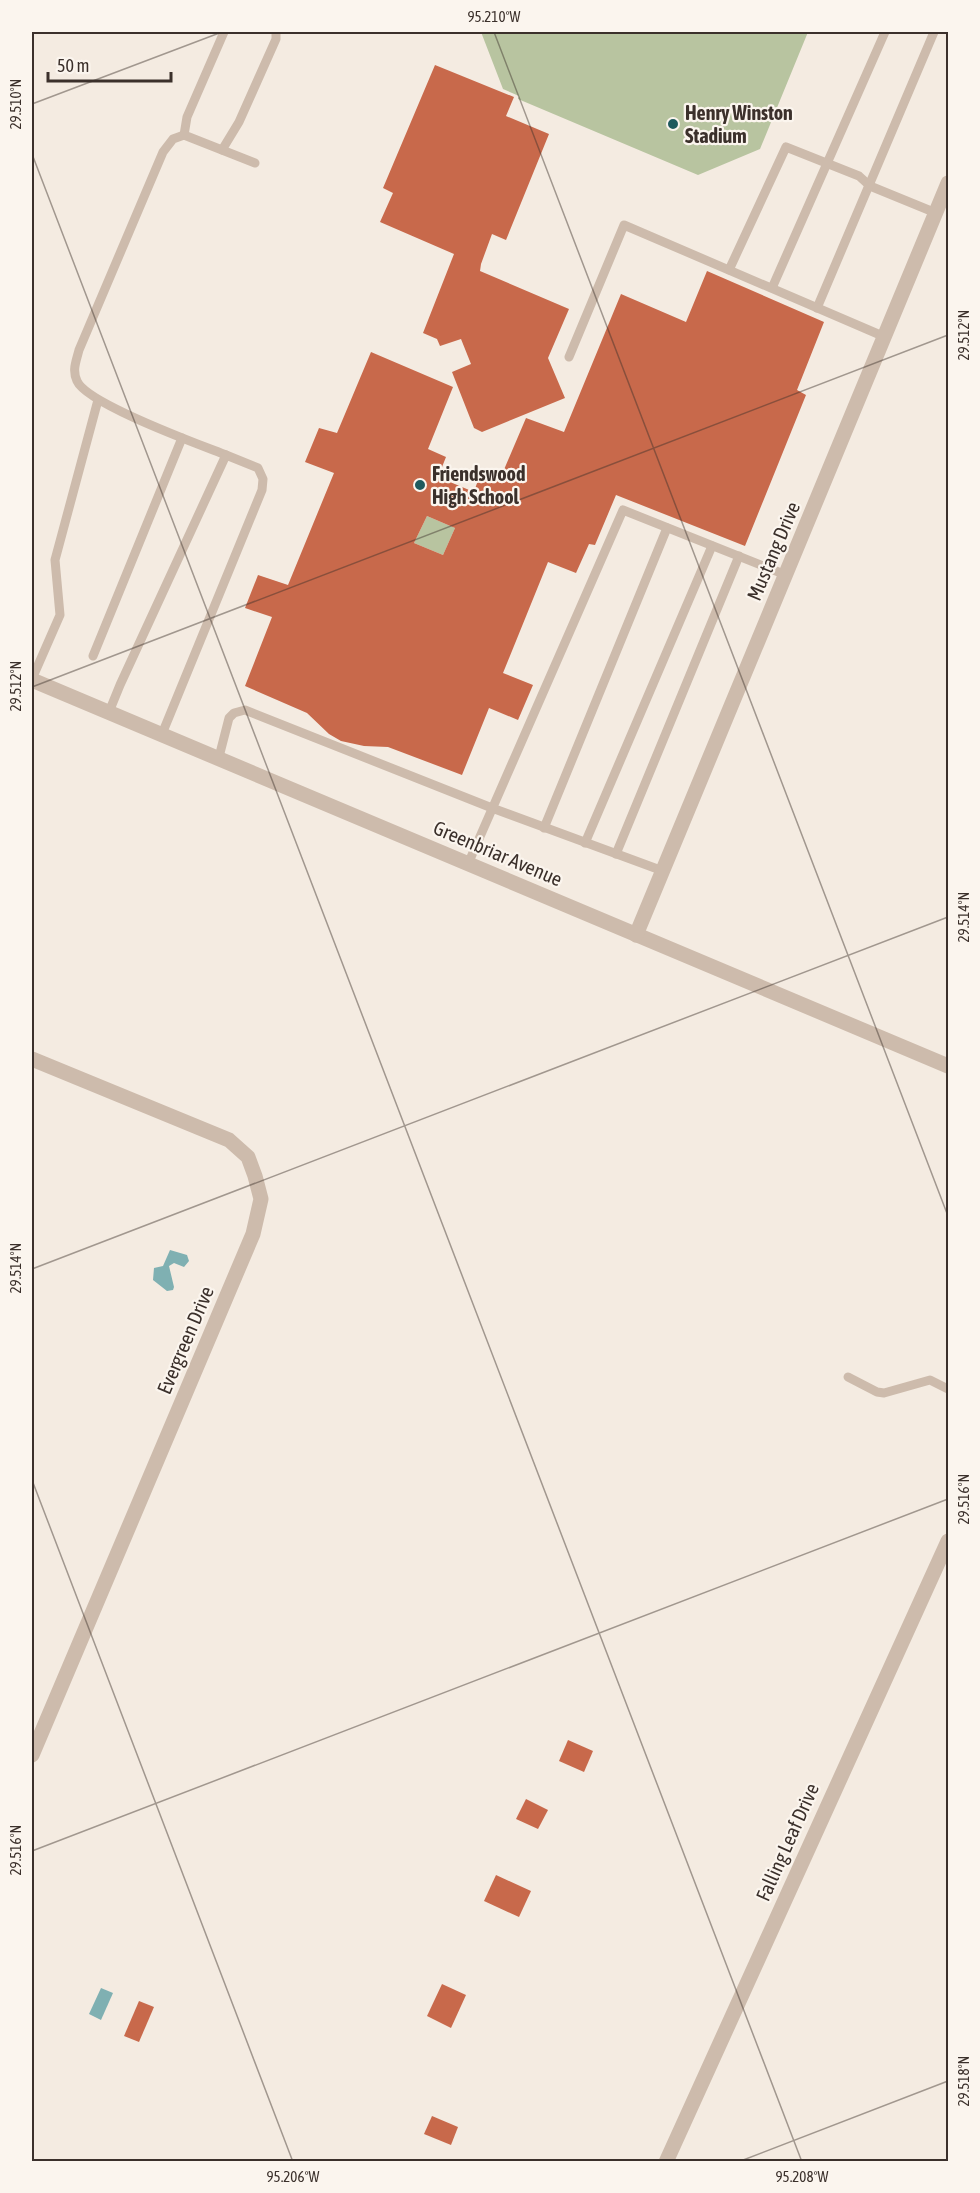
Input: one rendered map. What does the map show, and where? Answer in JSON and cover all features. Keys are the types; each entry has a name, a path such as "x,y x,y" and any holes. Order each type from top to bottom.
{"street":[{"name":"Mustang Drive","path":"636,935 948,183"},
{"name":"Greenbriar Avenue","path":"32,679 948,1066"},
{"name":"Evergreen Drive","path":"32,1059 229,1140 248,1157 261,1199 253,1234 32,1755"},
{"name":"Falling Leaf Drive","path":"666,2162 948,1541"}],"lane":[{"path":"184,135 187,117 224,32"},
{"path":"222,150 239,122 276,39 276,32"},
{"path":"772,288 885,32"},
{"path":"817,308 934,32"},
{"path":"162,734 262,490 263,479 258,468 182,438 98,400 83,390 73,370 79,350 163,152 173,139 184,135 255,163"},
{"path":"729,270 786,147 859,176 870,186 936,213"},
{"path":"569,357 624,225 885,336"},
{"path":"32,679 60,615 55,560 98,400"},
{"path":"93,656 182,438"},
{"path":"109,712 226,454"},
{"path":"468,864 623,510 786,575"},
{"path":"544,828 667,528"},
{"path":"585,843 712,546"},
{"path":"616,854 739,556"},
{"path":"219,757 229,718 234,713 245,711 544,828 663,871"},
{"path":"848,1377 877,1392 884,1393 930,1380 948,1389"}],"green space":[{"name":"Henry Winston Stadium","path":"481,32 808,32 760,149 698,175 518,99 519,96 503,89"},
{"path":"427,516 455,528 443,555 414,543"}],"water":[{"path":"170,1250 187,1255 189,1261 184,1267 174,1263 169,1266 174,1287 173,1290 167,1291 153,1280 154,1268 163,1266"},
{"path":"101,1988 113,1993 101,2020 89,2014"}],"building":[{"path":"435,65 514,97 506,116 549,134 506,240 492,234 480,271 569,309 548,358 565,398 482,432 474,428 452,372 471,364 461,339 440,346 437,339 423,333 454,254 380,222 393,193 383,188"},
{"path":"707,271 824,322 797,390 806,395 745,546 616,495 595,545 589,544 576,573 548,562 503,673 533,685 518,720 489,708 462,775 388,747 364,746 341,741 329,734 307,713 245,686 272,617 245,608 258,575 288,585 334,473 305,462 319,428 337,433 371,352 453,387 428,449 446,457 438,477 474,492 481,471 500,479 526,418 564,432 621,294 686,322","holes":["427,516 455,528 443,555 414,543"]},
{"path":"568,1740 593,1751 584,1772 559,1761"},
{"path":"526,1799 548,1810 538,1829 516,1819"},
{"path":"496,1875 531,1891 519,1917 484,1901"},
{"path":"442,1984 466,1995 451,2028 427,2016"},
{"path":"139,2001 154,2007 139,2042 124,2036"},
{"path":"432,2116 458,2127 451,2145 424,2134"}],"place":[{"name":"Henry Winston Stadium","path":"673,124"},
{"name":"Friendswood High School","path":"420,485"}]}
